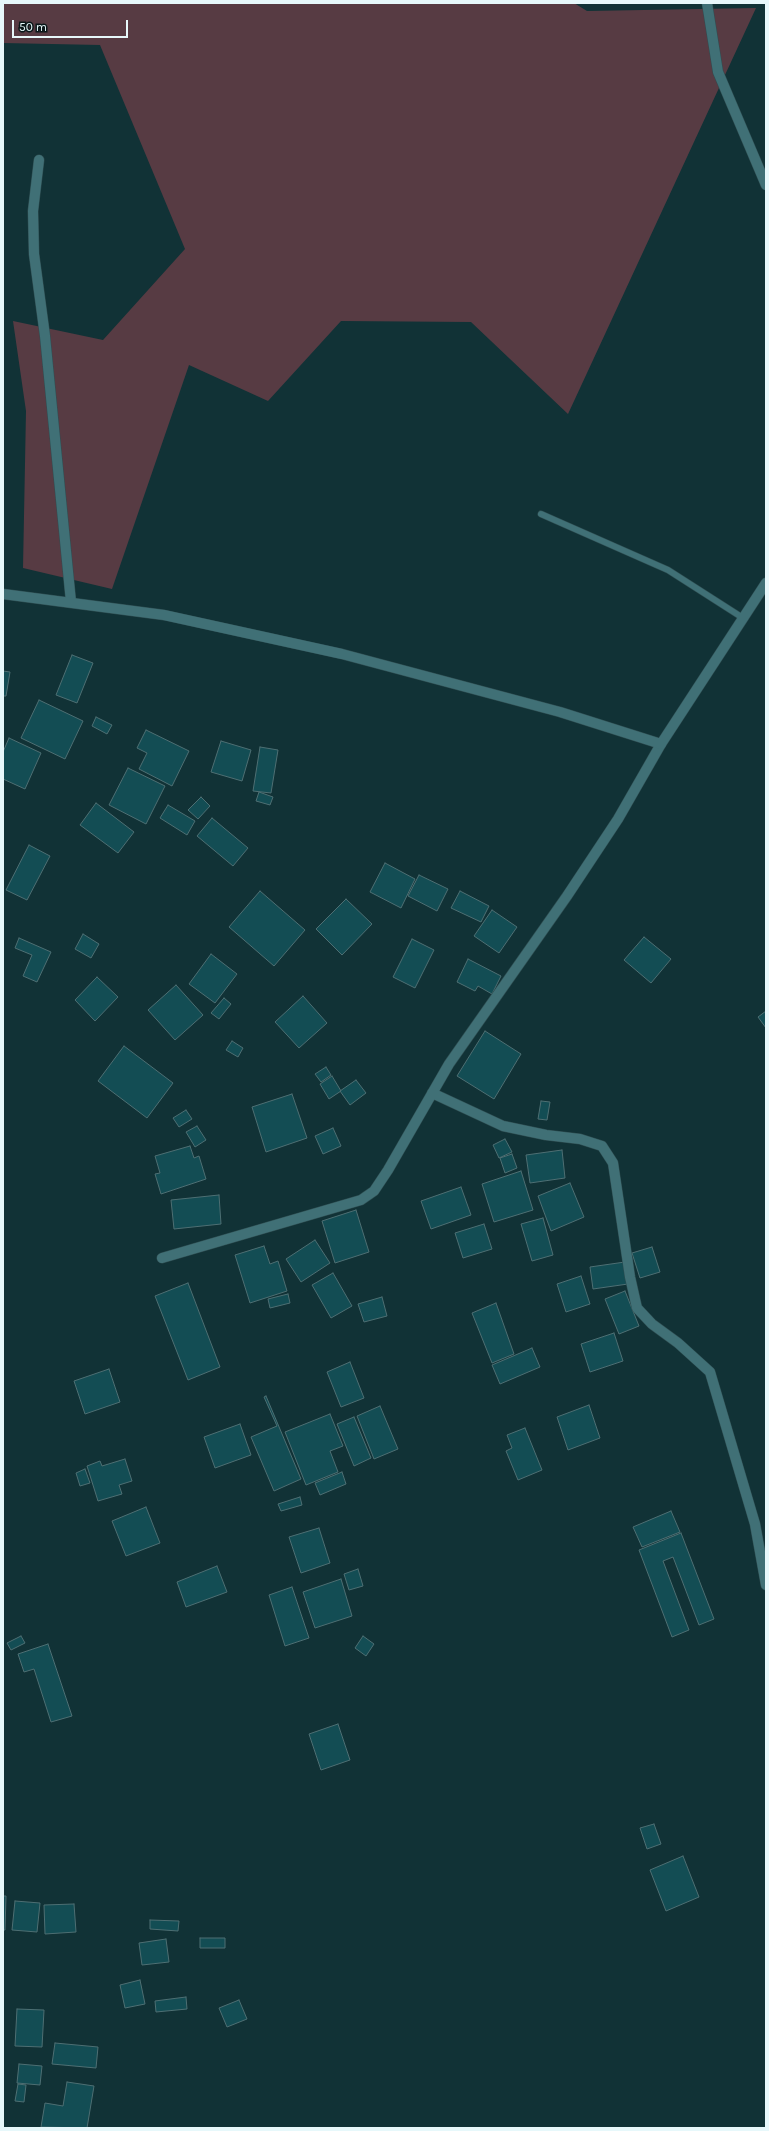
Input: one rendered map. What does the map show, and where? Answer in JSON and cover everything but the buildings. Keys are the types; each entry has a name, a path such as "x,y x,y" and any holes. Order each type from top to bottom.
{"street":[{"path":"707,3 718,72 766,185"},
{"path":"39,160 33,211 34,254 44,336 71,602"},
{"path":"162,1258 340,1205 362,1200 374,1191 388,1170 449,1064 567,896 618,819 661,744 766,583"},
{"path":"3,594 164,615 342,654 560,712 661,744"},
{"path":"432,1093 503,1126 546,1135 580,1139 602,1146 613,1163 630,1277 638,1308 652,1324 678,1343 710,1372 755,1524 766,1585"}],"lane":[{"path":"541,514 668,570 743,618"}],"shaded area":[{"path":"3,3 574,3 587,11 756,8 568,414 471,322 341,321 268,401 189,365 112,589 23,568 26,411 13,321 103,340 185,249 100,45 3,43"}]}
